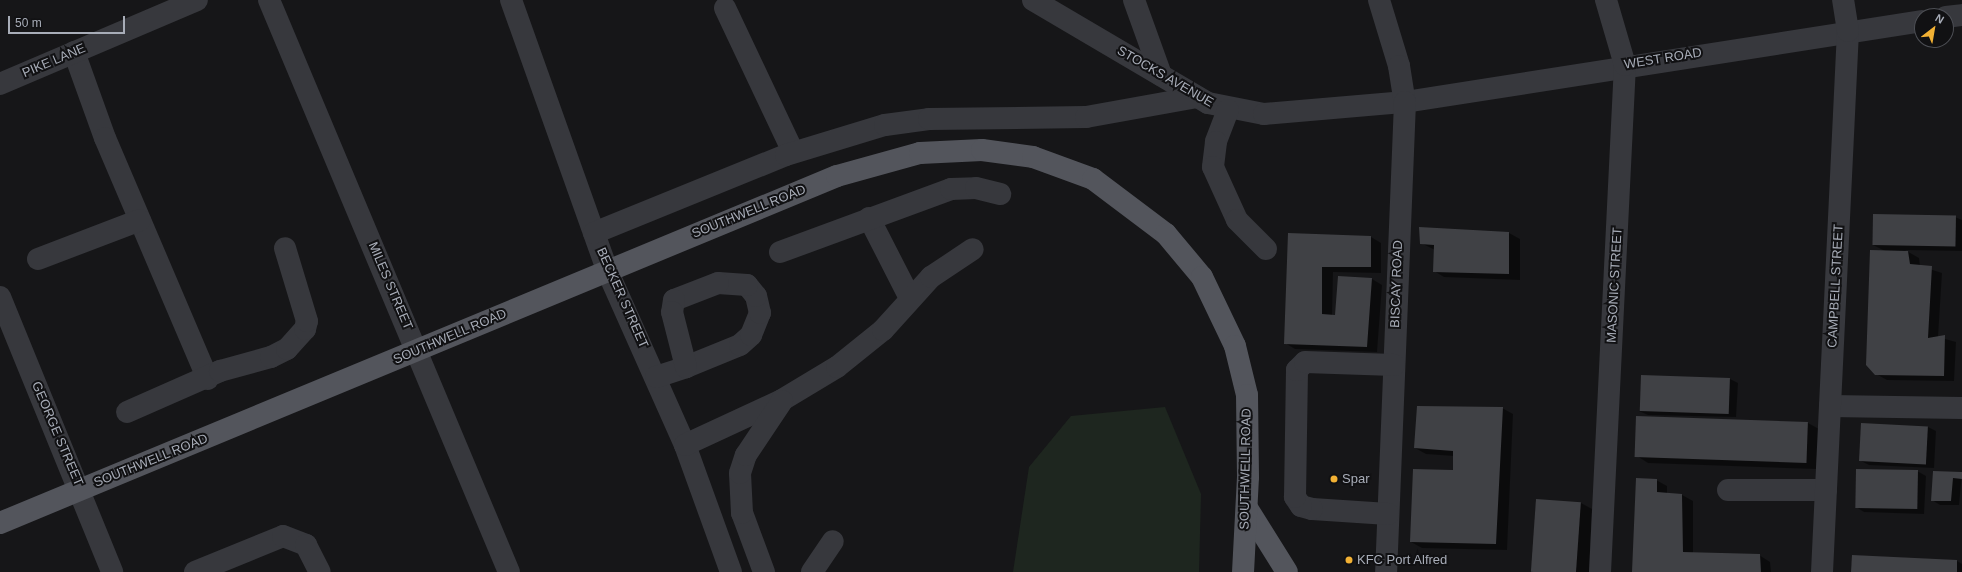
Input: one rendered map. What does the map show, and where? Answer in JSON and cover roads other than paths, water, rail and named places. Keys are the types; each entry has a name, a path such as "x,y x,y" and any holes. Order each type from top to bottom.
{"main road":[{"name":"SOUTHWELL ROAD","path":"0,523 607,270 830,179 880,162 920,153 982,150 1053,163 1093,179 1149,219 1184,254 1216,300 1235,346 1247,395 1247,508 1242,572"},
{"path":"1247,508 1288,572"}],"street":[{"name":"PIKE LANE","path":"0,84 197,0"},
{"name":"MILES STREET","path":"270,0 509,572"},
{"name":"BECKER STREET","path":"511,0 607,270 685,445 731,572"},
{"name":"STOCKS AVENUE","path":"1033,0 1197,97 1228,110 1264,114 1405,102"},
{"path":"1134,0 1161,75"},
{"name":"BISCAY ROAD","path":"1379,0 1398,66 1405,102 1386,572"},
{"name":"MASONIC STREET","path":"1600,572 1625,65 1606,0"},
{"name":"CAMPBELL STREET","path":"1822,572 1848,31 1843,0"},
{"path":"725,8 793,152"},
{"name":"WEST ROAD","path":"1405,102 1625,65 1914,22"},
{"path":"74,52 105,138 208,379"},
{"path":"594,233 793,152 885,125 929,119 1086,117 1197,97"},
{"path":"1228,110 1216,142 1213,167 1237,220 1266,249"},
{"path":"780,252 951,189 976,188 1000,194"},
{"path":"870,218 910,298"},
{"path":"38,259 140,220"},
{"path":"127,412 208,379 220,371 279,353 305,329 305,310 285,248"},
{"path":"685,445 782,400 861,351 931,277 973,249"},
{"name":"GEORGE STREET","path":"1,303 80,490 112,572"},
{"path":"1388,514 1312,509 1301,506 1295,497 1297,370 1305,362 1394,365"},
{"path":"656,377 686,367"},
{"path":"764,572 742,513 740,473 746,455 782,400"},
{"path":"1830,406 1962,408"},
{"path":"1728,490 1826,490"},
{"path":"194,572 283,536 306,545 320,572"},
{"path":"812,572 834,542"}],"place":[{"name":"Spar","path":"1334,479"},
{"name":"KFC Port Alfred","path":"1349,560"}]}
